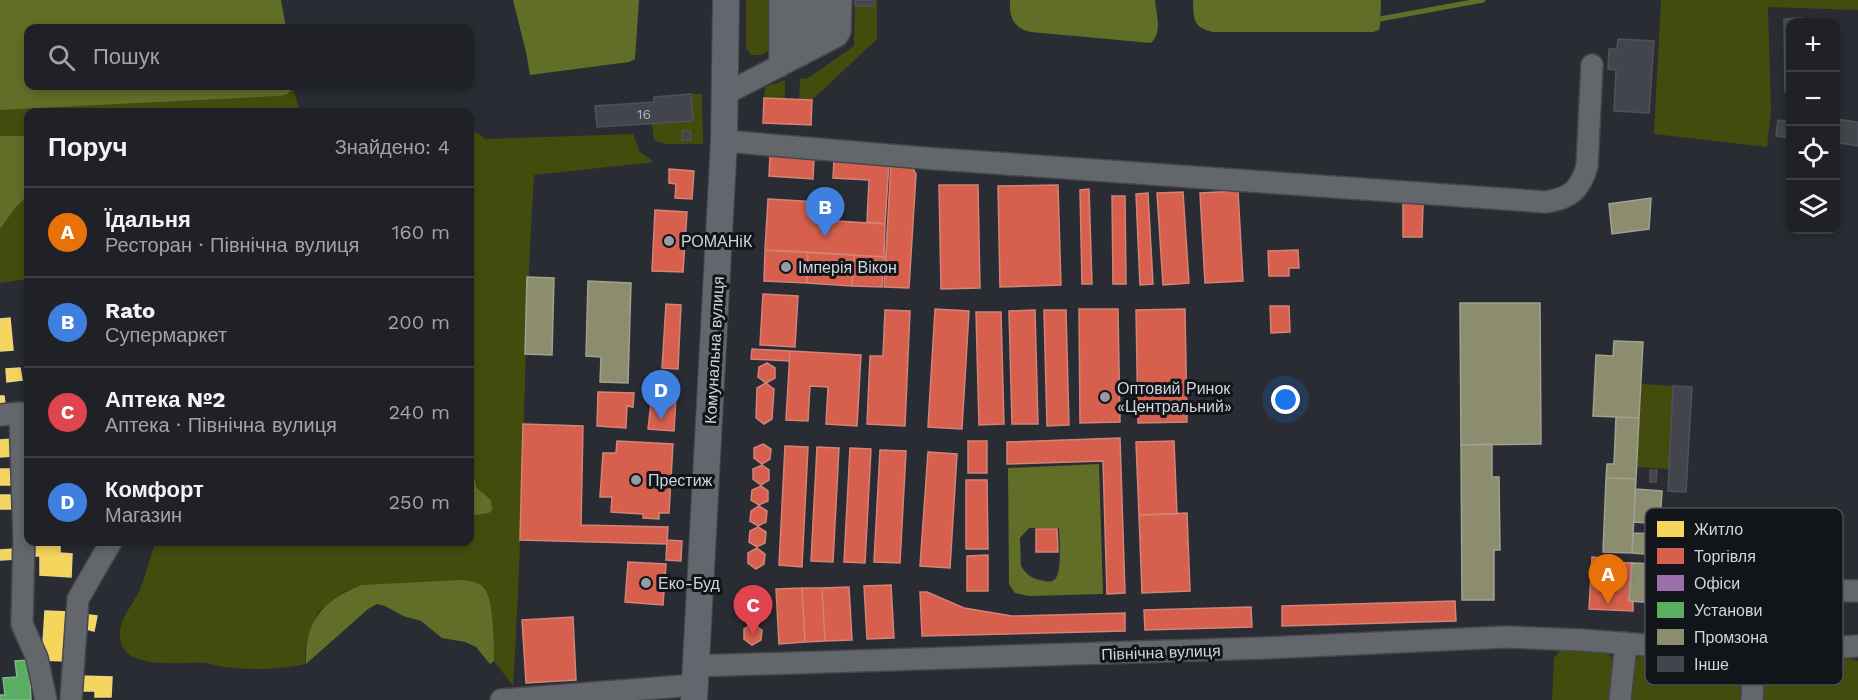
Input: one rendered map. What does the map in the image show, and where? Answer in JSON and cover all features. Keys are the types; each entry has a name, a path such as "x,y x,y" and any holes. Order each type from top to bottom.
{"main road":[{"name":"Комунальна вулиця","path":"695,684 724,141 726,0"}],"street":[{"path":"780,0 780,66"},
{"path":"801,0 801,55"},
{"path":"821,44 822,0"},
{"path":"725,94 837,36 840,33 841,0"},
{"path":"724,141 924,158 1546,202 1574,193 1583,180 1587,166 1592,64"},
{"path":"0,415 20,413 24,537 22,624 41,668 46,700"},
{"path":"71,700 78,599 109,546"},
{"path":"1843,591 1858,591"},
{"name":"Північна вулиця","path":"501,700 695,684 1228,650 1506,637 1645,644"},
{"path":"1620,700 1626,643"},
{"name":"Північна вулиця","path":"1843,647 1858,646"},
{"path":"1752,700 1753,685"}],"shaded area":[{"path":"0,0 281,0 285,24 24,24 24,90 292,90 288,94 0,110"},
{"path":"513,0 639,0 635,59 629,62 530,75"},
{"path":"746,0 773,0 770,49 762,55 751,55 746,48"},
{"path":"855,0 877,0 877,39 812,100 799,99 800,79 808,78 854,46"},
{"path":"1010,0 1155,0 1157,34 1151,43 1031,32 1020,28 1013,21"},
{"path":"1193,0 1381,0 1380,26 1379,30 1373,32 1213,32 1201,28 1195,21"},
{"path":"1661,0 1858,0 1858,10 1768,7 1771,111 1767,147 1654,134"},
{"path":"785,80 785,99 764,98 765,87"},
{"path":"293,90 299,108 40,108 281,96"},
{"path":"691,94 702,94 703,144 664,144 654,140 652,124 693,121"},
{"path":"24,109 24,136 0,136 0,110"},
{"path":"474,132 485,139 633,134 640,152 654,162 534,175 513,686 494,661 489,598 482,587 469,581 361,585 346,591 318,612 305,652 306,664 244,669 206,663 157,663 132,656 124,649 120,639 121,625 140,589 155,546 474,546 474,515 489,513 491,502 480,492 474,480"},
{"path":"0,136 24,136 24,200 0,229"},
{"path":"24,200 24,280 0,283 0,229"},
{"path":"1641,384 1673,386 1669,469 1637,467"},
{"path":"1099,464 1103,594 1029,596 1015,593 1009,584 1008,468","holes":["1029,528 1059,528 1060,564 1057,576 1049,582 1031,577 1021,566 1020,538"]},
{"path":"474,477 477,488 491,500 492,510 489,513 474,515"},
{"path":"460,580 478,584 487,592 493,633 494,661 490,664 476,647 465,642 442,638 421,621 403,616 377,604 368,609 306,664 309,636 318,614 347,591 361,585"},
{"path":"1589,650 1609,655 1614,660 1613,700 1552,700 1554,658 1560,651"},
{"path":"1645,657 1645,685 1740,685 1740,700 1627,700 1635,658"},
{"path":"1843,659 1858,661 1858,700 1758,700 1760,685 1843,685"}],"building: Житло":[{"path":"10,318 13,350 0,351 0,319"},
{"path":"20,368 22,380 7,382 6,369"},
{"path":"0,396 4,396 5,405 0,406"},
{"path":"12,439 13,456 0,457 0,440"},
{"path":"0,469 13,469 13,485 0,485"},
{"path":"0,495 11,495 12,509 0,509"},
{"path":"33,546 60,546 60,553 72,554 71,577 40,575 40,556 32,556"},
{"path":"15,549 16,559 0,560 0,550"},
{"path":"45,611 68,612 65,661 42,660"},
{"path":"89,615 97,616 94,631 86,629"},
{"path":"79,676 112,677 111,697 95,697 95,691 79,691"}],"building: Торгівля":[{"path":"764,98 812,100 811,125 763,123"},
{"path":"770,156 814,159 813,179 769,176"},
{"path":"834,160 889,163 885,224 867,222 869,180 833,178"},
{"path":"891,163 911,165 916,174 909,288 884,287"},
{"path":"669,169 694,171 692,199 675,198 676,184 669,183"},
{"path":"939,185 978,185 980,288 941,289"},
{"path":"1058,185 1061,285 1000,287 998,186"},
{"path":"1089,189 1092,284 1082,284 1080,190"},
{"path":"1238,191 1243,281 1205,283 1200,193"},
{"path":"1183,192 1189,283 1163,285 1157,193"},
{"path":"1148,193 1153,284 1140,285 1136,194"},
{"path":"1112,196 1125,196 1126,284 1113,284"},
{"path":"768,199 819,202 819,220 885,224 884,257 765,250"},
{"path":"1403,203 1423,203 1422,237 1403,237"},
{"name":"РОМАНіК","path":"655,210 687,212 683,272 652,271"},
{"name":"Імперія Вікон","path":"765,250 808,252 807,283 764,281"},
{"path":"1298,250 1299,268 1289,268 1289,276 1269,276 1268,251"},
{"path":"808,252 854,255 852,286 807,283"},
{"path":"854,255 884,257 882,287 852,286"},
{"path":"763,294 798,296 795,347 760,345"},
{"path":"666,304 681,305 678,369 662,368"},
{"path":"1270,306 1289,306 1290,332 1271,333"},
{"path":"935,309 969,311 962,429 928,427"},
{"path":"1079,309 1118,309 1120,422 1080,423"},
{"path":"1185,309 1187,422 1138,423 1136,310"},
{"path":"885,310 910,311 905,426 867,424 870,356 883,356"},
{"path":"1035,310 1038,424 1012,424 1009,311"},
{"path":"1044,310 1066,310 1069,425 1047,426"},
{"path":"976,312 1001,312 1004,424 979,425"},
{"path":"752,349 790,351 789,361 751,359"},
{"path":"790,351 861,355 857,426 826,424 828,387 810,386 808,421 786,420"},
{"path":"767,363 775,368 775,378 766,383 758,377 759,367"},
{"path":"766,383 774,389 772,419 764,424 756,418 757,388"},
{"path":"598,392 634,393 633,407 627,406 626,428 597,426"},
{"path":"652,394 676,396 674,431 648,429"},
{"path":"523,424 583,426 581,525 668,527 667,544 520,540"},
{"path":"1120,438 1125,593 1107,594 1103,461 1007,464 1007,442"},
{"name":"Престиж","path":"617,441 673,444 669,513 659,513 659,519 643,518 643,514 611,512 612,497 600,497 603,453 616,453"},
{"path":"968,441 987,441 987,473 968,473"},
{"path":"1174,441 1177,514 1139,515 1136,442"},
{"path":"763,444 771,449 770,459 762,464 754,458 754,448"},
{"path":"785,446 808,447 802,567 779,565"},
{"path":"817,447 839,448 833,562 811,561"},
{"path":"850,448 871,449 865,563 844,562"},
{"path":"880,450 906,451 900,563 874,562"},
{"path":"928,452 957,454 950,568 920,566"},
{"path":"762,465 769,470 769,480 761,485 753,479 753,469"},
{"path":"966,480 987,480 988,549 966,549"},
{"path":"761,486 768,491 768,501 759,505 751,500 752,490"},
{"path":"759,506 767,511 766,522 758,526 750,521 751,511"},
{"path":"1187,513 1190,591 1142,593 1139,515"},
{"path":"758,527 766,532 765,543 757,547 749,542 750,531"},
{"path":"1036,529 1057,529 1058,552 1036,552"},
{"path":"667,540 682,541 681,561 666,560"},
{"path":"757,548 765,554 764,564 756,569 748,563 748,553"},
{"path":"988,555 988,591 967,591 967,556"},
{"path":"1592,557 1603,558 1603,562 1632,563 1629,601 1633,601 1633,611 1589,609"},
{"name":"Еко-Буд","path":"628,562 666,564 663,605 625,602"},
{"path":"891,585 894,638 867,639 864,586"},
{"path":"849,587 852,640 825,641 822,588"},
{"path":"802,588 805,642 779,644 776,589"},
{"path":"802,588 822,588 825,641 805,642"},
{"path":"920,592 927,592 964,608 1012,616 1125,613 1125,631 922,636"},
{"path":"1455,601 1456,621 1282,626 1282,606"},
{"path":"1251,607 1252,627 1145,630 1144,610"},
{"path":"573,617 576,680 526,683 522,620"},
{"path":"753,624 762,630 761,640 752,645 744,639 744,629"}],"building: Офіси":[{"path":"756,588 765,594 763,618 753,623 747,618 748,594"}],"building: Установи":[{"path":"29,660 31,700 0,700 0,695 5,695 3,678 17,677 15,661"}],"building: Промзона":[{"path":"1651,198 1649,229 1612,234 1609,204"},
{"path":"527,277 554,278 552,355 525,354"},
{"path":"588,281 631,283 628,383 600,382 601,357 586,356"},
{"path":"1460,303 1540,303 1541,444 1461,445"},
{"path":"1614,341 1643,342 1639,418 1593,416 1596,355 1613,356"},
{"path":"1616,417 1639,418 1636,479 1606,478 1607,464 1614,464"},
{"path":"1492,444 1492,477 1499,477 1500,550 1494,550 1494,600 1462,600 1461,445"},
{"path":"1606,478 1636,479 1632,553 1603,552"},
{"path":"1635,489 1662,491 1661,508 1645,508 1645,523 1634,522"},
{"path":"1633,533 1645,533 1645,554 1632,553"},
{"path":"1632,563 1645,564 1645,602 1629,601"}],"building: Інше":[{"path":"855,0 874,0 874,6 855,6"},
{"path":"1784,19 1786,19 1786,92 1785,92"},
{"path":"1618,39 1654,41 1649,113 1614,111 1616,70 1608,69 1609,49 1617,49"},
{"path":"691,94 693,121 597,127 595,106 654,102 654,97"},
{"path":"1778,120 1786,121 1786,137 1776,136"},
{"path":"1840,120 1858,122 1858,146 1840,143"},
{"path":"682,131 690,131 691,140 682,140"},
{"path":"1673,386 1692,387 1686,492 1668,491"},
{"path":"1650,470 1657,470 1656,482 1650,482"}],"waterway":[{"path":"1380,19 1483,0"}],"place":[{"name":"Rato","path":"825,237"},
{"name":"РОМАНіК","path":"669,241"},
{"name":"Імперія Вікон","path":"786,267"},
{"name":"Оптовий Ринок «Центральний»","path":"1105,397"},
{"name":"Комфорт","path":"661,420"},
{"name":"Престиж","path":"636,480"},
{"name":"Еко-Буд","path":"646,583"},
{"name":"Їдальня","path":"1608,604"},
{"name":"Аптека №2","path":"753,635"}]}
